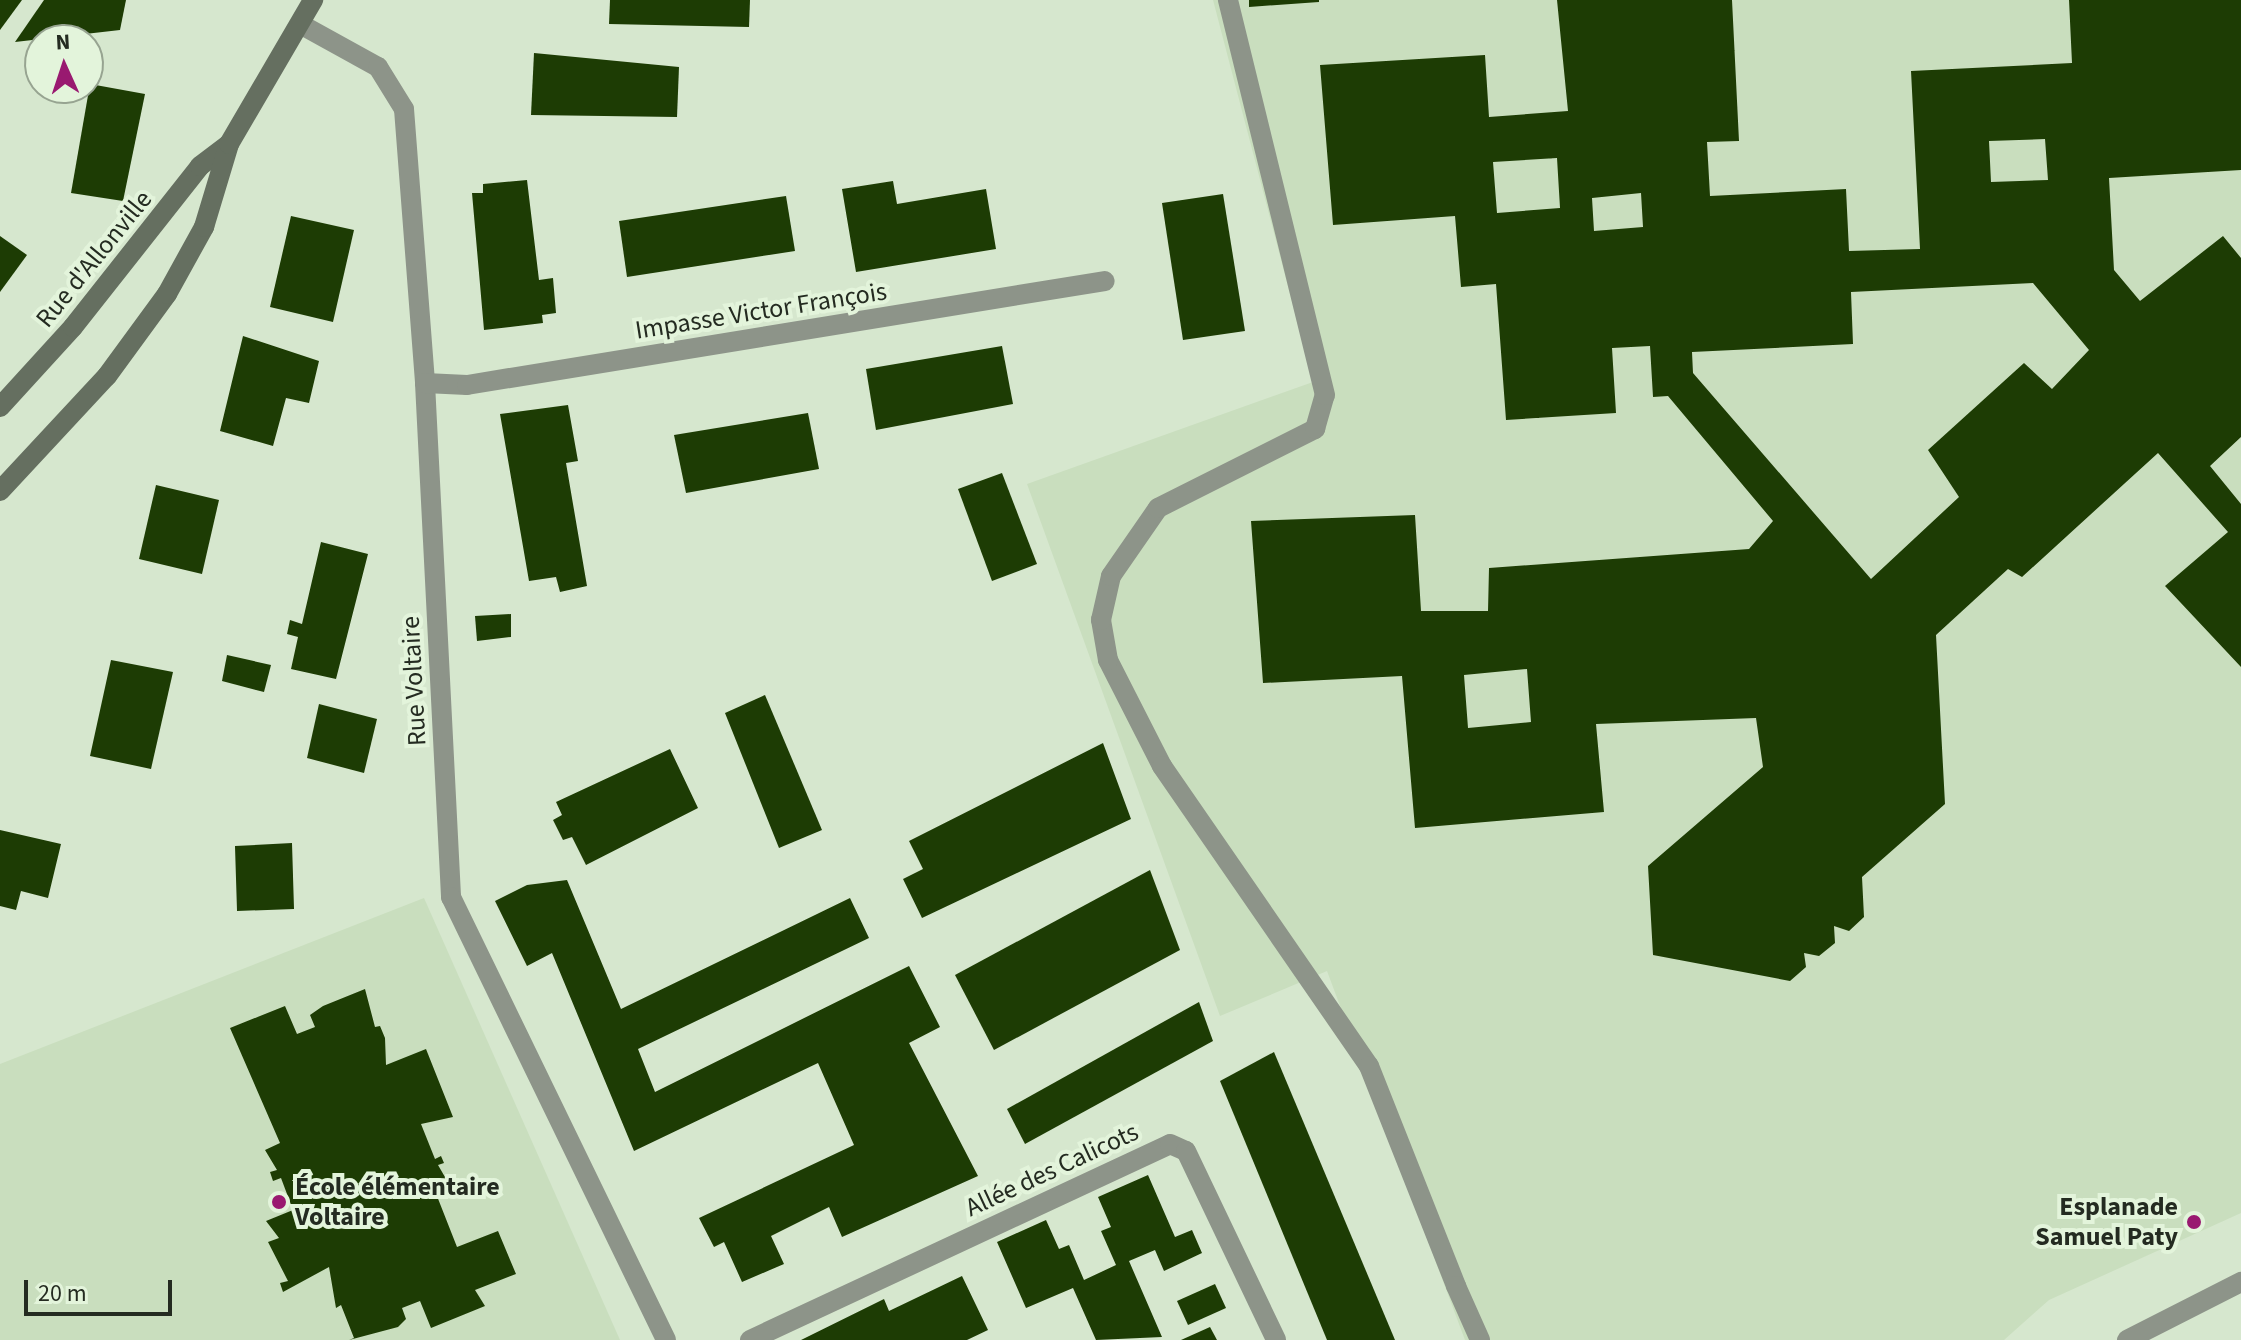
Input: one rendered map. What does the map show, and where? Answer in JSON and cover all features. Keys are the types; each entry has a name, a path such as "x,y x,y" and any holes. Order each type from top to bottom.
{"main road":[{"name":"Rue d'Allonville","path":"0,491 107,376 167,294 204,227 229,144 313,0"},
{"name":"Rue d'Allonville","path":"0,407 73,327 200,166 229,144"}],"street":[{"path":"1228,0 1325,395 1315,429 1158,508 1111,576 1101,620 1108,660 1162,766 1369,1066 1480,1340"},
{"name":"Rue Voltaire","path":"300,24 378,67 404,109 425,383 451,897 666,1340"},
{"name":"Impasse Victor François","path":"425,383 467,385 1105,281"},
{"name":"Allée des Calicots","path":"750,1340 1170,1144 1186,1151 1276,1340"},
{"path":"2127,1340 2241,1282"}],"shaded area":[{"path":"1213,0 2241,0 2241,1213 2049,1300 2004,1340 1465,1340 1327,971 1220,1016 1027,484 1313,382"},
{"name":"École élémentaire Voltaire","path":"424,898 620,1340 0,1340 0,1064"}],"building":[{"path":"0,0 22,0 0,30"},
{"path":"44,0 126,0 120,30 104,32 104,24 27,24"},
{"path":"610,0 750,0 749,27 609,24"},
{"path":"1249,0 1319,0 1319,2 1249,7"},
{"path":"1557,0 1732,0 1739,141 1707,142 1710,196 1846,189 1849,251 1920,249 1911,71 2072,63 2069,0 2241,0 2241,170 2109,178 2114,270 2140,301 2223,236 2241,258 2241,437 2210,466 2241,504 2241,667 2165,586 2228,532 2158,453 2022,577 2008,569 1936,635 1945,804 1862,877 1864,917 1849,931 1834,926 1835,943 1819,956 1804,953 1806,967 1790,981 1653,955 1648,866 1763,767 1756,718 1596,724 1604,812 1415,828 1402,676 1263,683 1251,521 1415,515 1421,611 1488,611 1489,568 1749,549 1773,521 1668,396 1653,397 1650,346 1612,348 1616,413 1506,420 1496,284 1461,287 1455,216 1333,225 1320,65 1485,55 1489,117 1568,111","holes":["2045,139 2048,180 1991,182 1989,141","1557,158 1560,208 1497,213 1493,162","1641,193 1643,227 1594,231 1592,198","2033,283 2089,350 2052,389 2024,363 1928,450 1959,497 1871,579 1693,373 1692,352 1853,344 1851,292","1527,669 1531,722 1468,728 1464,675"]},
{"path":"24,29 24,41 15,42"},
{"path":"534,53 679,67 677,117 531,115"},
{"path":"104,87 145,94 123,201 71,193 87,104 104,104"},
{"path":"527,180 539,280 553,278 556,313 542,315 543,323 484,330 472,193 483,193 483,184"},
{"path":"893,181 897,204 986,189 996,249 856,272 842,189"},
{"path":"1223,194 1245,331 1183,340 1162,203"},
{"path":"786,196 795,251 627,277 619,221"},
{"path":"291,216 354,230 333,322 270,307"},
{"path":"0,236 27,255 0,292"},
{"path":"243,336 319,361 309,403 286,398 273,446 220,431"},
{"path":"1002,346 1013,404 876,430 866,369"},
{"path":"568,405 578,461 566,463 587,586 560,592 556,577 529,581 500,414"},
{"path":"808,413 819,469 686,493 674,435"},
{"path":"1002,473 1037,564 992,581 958,489"},
{"path":"156,485 219,500 202,574 139,559"},
{"path":"321,542 368,554 336,679 291,669 298,637 287,634 290,620 302,624"},
{"path":"511,614 511,637 477,641 475,616"},
{"path":"227,655 271,665 264,692 222,681"},
{"path":"111,660 173,672 151,769 90,756"},
{"path":"765,695 822,830 779,848 725,713"},
{"path":"319,704 377,719 364,773 307,758"},
{"path":"1103,743 1131,819 922,918 903,879 923,869 909,841"},
{"path":"670,749 698,808 586,865 572,837 563,840 553,820 562,815 556,802"},
{"path":"0,830 61,844 48,898 21,891 16,910 0,906"},
{"path":"292,843 294,909 237,911 235,846"},
{"path":"1150,870 1180,950 994,1050 955,975"},
{"path":"567,880 621,1009 850,898 869,938 638,1049 655,1092 909,966 940,1027 909,1043 978,1176 842,1237 829,1207 771,1236 784,1264 742,1282 724,1242 714,1247 699,1218 854,1145 818,1063 634,1151 552,953 527,966 495,901 527,885"},
{"path":"365,989 375,1027 380,1026 385,1038 386,1065 426,1049 453,1117 421,1124 435,1159 441,1156 444,1163 438,1165 449,1184 435,1191 457,1247 498,1231 516,1274 475,1290 485,1306 431,1328 420,1301 402,1308 406,1319 398,1327 349,1340 354,1338 341,1305 336,1308 329,1267 283,1292 280,1283 288,1281 268,1242 279,1238 266,1221 293,1210 281,1178 273,1181 270,1172 277,1170 265,1150 280,1143 230,1028 285,1006 297,1034 315,1027 310,1015 323,1006"},
{"path":"1199,1002 1213,1041 1025,1144 1007,1109"},
{"path":"1274,1052 1395,1340 1327,1340 1220,1081"},
{"path":"1148,1175 1175,1237 1192,1230 1202,1253 1164,1271 1155,1250 1129,1261 1162,1337 1096,1340 1073,1288 1026,1308 997,1242 1046,1220 1059,1249 1069,1245 1084,1280 1116,1265 1101,1231 1111,1227 1098,1197"},
{"path":"962,1276 988,1330 967,1340 801,1340 884,1299 889,1311"},
{"path":"1215,1284 1226,1308 1188,1325 1177,1301"},
{"path":"1210,1327 1217,1340 1181,1340"}],"place":[{"name":"École élémentaire Voltaire","path":"279,1202"},
{"name":"Esplanade Samuel Paty","path":"2194,1222"}]}
